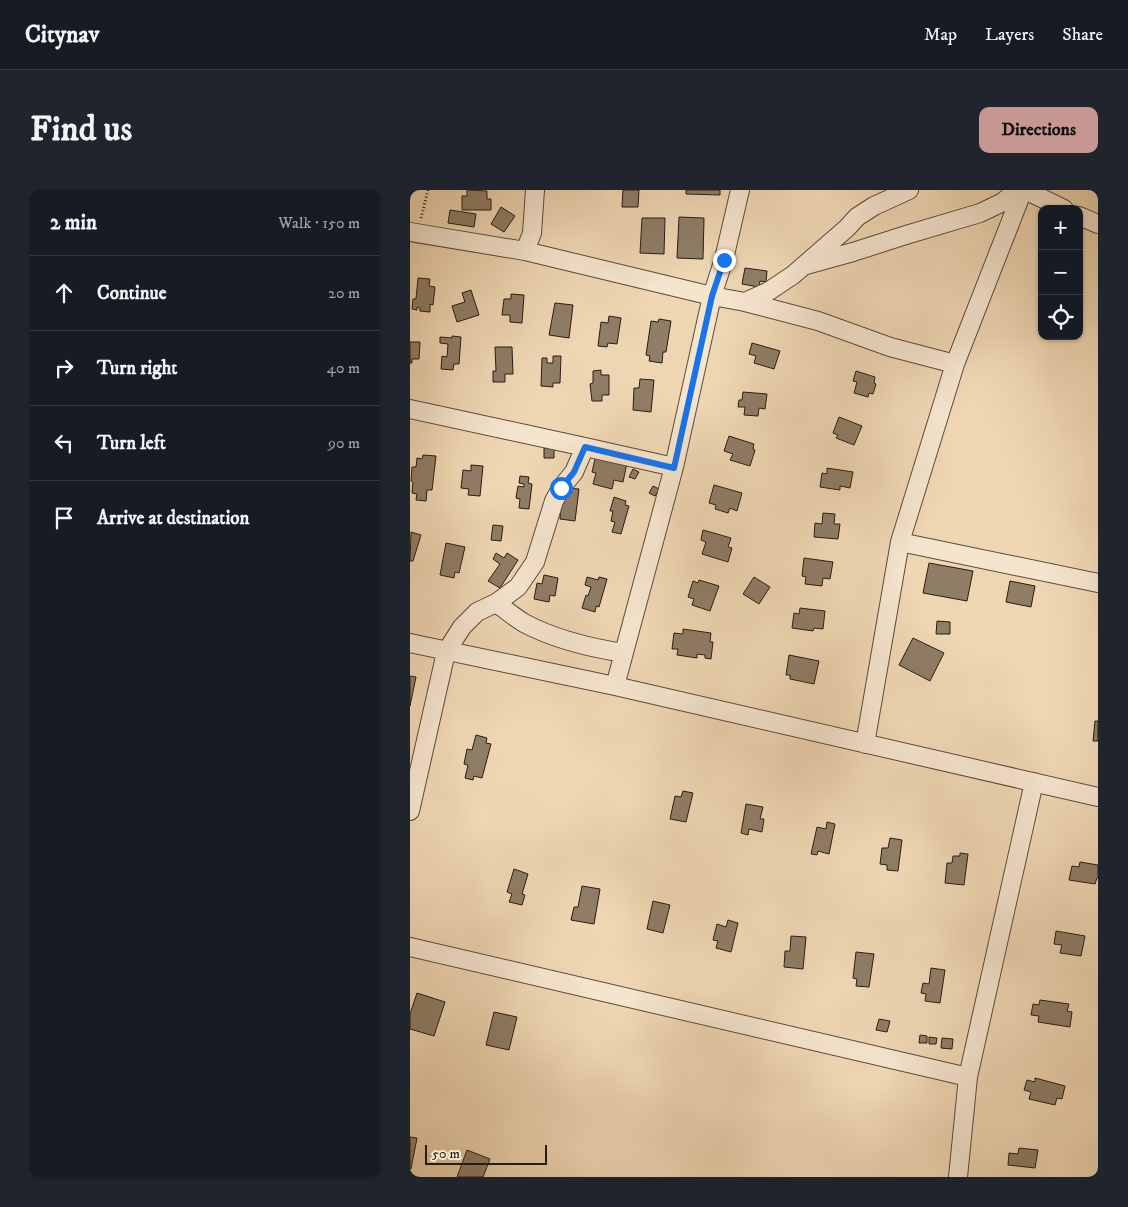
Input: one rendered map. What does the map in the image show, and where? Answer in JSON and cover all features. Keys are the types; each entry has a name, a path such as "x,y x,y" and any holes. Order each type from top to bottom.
{"street":[{"path":"525,251 532,233 535,190"},
{"path":"615,686 674,468 712,296 724,260 740,190"},
{"path":"745,302 769,291 806,265 858,217 874,206 909,190"},
{"path":"806,265 980,213 1003,202 1014,193"},
{"path":"1014,193 1052,205"},
{"path":"865,744 900,542 955,364 1014,193"},
{"path":"1083,218 1098,224"},
{"path":"414,232 525,251 712,296 745,302 818,321 890,347 955,364"},
{"path":"410,409 674,468"},
{"path":"410,812 446,652 462,627 477,612 496,603 518,587 535,562 554,501 561,488 574,472 585,447"},
{"path":"900,542 1098,583"},
{"path":"496,603 525,623 553,635 590,648 624,653"},
{"path":"410,644 615,686 1098,797"},
{"path":"958,1177 968,1076 1034,782"},
{"path":"410,947 968,1076"}],"path":[{"path":"414,232 428,190"}],"building":[{"path":"467,190 487,191 487,199 491,199 491,210 462,210 462,196 467,196"},
{"path":"623,190 639,190 638,207 622,207"},
{"path":"686,190 720,190 720,195 686,194"},
{"path":"501,207 515,216 504,232 491,224"},
{"path":"450,210 476,214 474,227 448,223"},
{"path":"679,217 704,218 703,259 677,258"},
{"path":"642,218 665,218 664,254 640,253"},
{"path":"745,268 767,271 766,282 760,281 759,287 742,284"},
{"path":"418,278 430,279 429,286 435,287 433,305 430,304 430,312 420,311 420,308 417,307 417,310 412,309 413,299 416,299"},
{"path":"471,290 479,315 457,322 452,306 465,302 462,293"},
{"path":"511,294 524,295 522,323 510,322 510,315 502,315 504,299 511,299"},
{"path":"555,303 573,305 569,338 549,335"},
{"path":"609,316 621,318 617,344 608,343 607,347 598,346 601,322 608,323"},
{"path":"659,319 671,321 666,352 663,352 662,363 649,361 650,356 646,355 651,321 658,322"},
{"path":"452,336 461,337 459,364 454,364 453,370 441,369 442,356 447,357 448,344 440,343 440,337 452,338"},
{"path":"410,342 420,342 419,359 412,359 412,363 410,363"},
{"path":"752,343 780,351 774,369 754,363 756,356 749,354"},
{"path":"495,347 512,347 513,374 505,374 505,382 493,382 493,371 496,371"},
{"path":"553,356 561,356 560,383 553,383 553,387 541,386 542,358 547,358 547,363 553,363"},
{"path":"601,370 601,375 609,375 609,395 602,395 602,401 592,401 590,384 593,383 593,371"},
{"path":"856,371 875,377 874,383 876,384 873,394 869,393 868,397 854,393 857,382 853,381"},
{"path":"640,379 654,380 651,412 633,410 634,388 639,388"},
{"path":"743,392 767,394 765,409 759,408 758,416 744,415 745,407 738,407 739,400 742,400"},
{"path":"839,417 862,426 854,445 836,438 838,435 833,433"},
{"path":"729,436 754,444 753,449 755,450 750,466 730,460 733,454 724,451"},
{"path":"544,448 554,448 554,458 544,458"},
{"path":"423,455 436,456 432,490 427,490 426,501 416,500 417,494 412,493 413,482 411,481 412,467 416,467 417,458 422,459"},
{"path":"596,455 627,463 623,482 614,480 612,489 593,484 596,473 592,472"},
{"path":"471,465 483,466 480,496 468,495 469,489 461,488 463,470 471,471"},
{"path":"827,468 853,472 850,488 840,486 840,490 820,487 822,473 827,474"},
{"path":"633,469 639,472 635,479 629,477"},
{"path":"520,476 529,477 528,483 532,484 529,509 519,508 520,499 516,498 518,486 524,487 524,484 519,483"},
{"path":"714,485 742,493 737,511 730,508 728,513 715,509 716,505 709,503"},
{"path":"653,486 659,489 655,496 649,493"},
{"path":"566,488 579,489 575,521 560,519 562,494"},
{"path":"614,497 626,501 625,505 629,506 621,534 612,532 615,522 611,521 613,511 610,511"},
{"path":"823,513 835,514 834,524 840,524 838,539 814,537 815,523 822,524"},
{"path":"493,525 503,526 501,541 491,540"},
{"path":"703,530 731,538 728,547 732,548 728,562 702,554 706,542 701,540"},
{"path":"411,532 421,535 413,561 410,561"},
{"path":"446,543 465,547 459,573 455,572 454,578 440,575"},
{"path":"496,553 504,558 507,553 518,560 500,588 488,581 500,564 493,559"},
{"path":"804,558 833,562 830,579 823,578 822,586 805,584 806,577 802,576"},
{"path":"929,563 973,571 967,601 923,593"},
{"path":"544,575 558,578 555,596 550,595 549,602 534,599 537,583 542,584"},
{"path":"587,577 598,580 599,577 607,579 599,607 596,606 595,612 582,608 591,587 585,585"},
{"path":"754,577 770,587 759,604 743,594"},
{"path":"699,580 719,586 710,611 692,605 694,599 688,597 693,581 698,583"},
{"path":"1010,581 1035,586 1031,607 1006,602"},
{"path":"800,608 825,611 823,629 814,628 813,631 792,628 794,613 799,614"},
{"path":"937,621 950,622 950,634 936,634"},
{"path":"683,629 711,633 710,642 713,642 711,659 705,658 705,655 697,654 697,658 677,655 678,649 672,649 674,633 683,634"},
{"path":"913,638 944,653 930,681 899,665"},
{"path":"789,655 819,661 814,684 790,679 790,675 786,675"},
{"path":"410,676 416,677 410,706"},
{"path":"1095,721 1098,721 1098,741 1093,741"},
{"path":"476,735 487,738 486,743 491,744 482,778 474,776 473,780 465,778 468,765 464,764 467,749 472,750"},
{"path":"683,791 693,793 686,822 670,819 675,796 681,797"},
{"path":"746,804 763,807 760,819 764,819 762,832 749,829 748,835 741,833"},
{"path":"827,822 835,824 829,854 818,851 817,855 811,854 817,827 826,829"},
{"path":"890,838 902,840 898,871 887,870 887,865 880,864 882,848 888,848"},
{"path":"960,853 968,854 964,885 945,883 947,863 952,863 953,856 960,856"},
{"path":"1080,862 1098,865 1098,878 1095,884 1069,880 1072,866 1079,867"},
{"path":"514,869 528,874 522,894 525,895 522,905 509,902 512,894 507,892"},
{"path":"582,886 600,889 594,924 571,920 574,907 578,907"},
{"path":"653,901 670,905 663,933 647,929"},
{"path":"728,920 738,923 731,952 716,948 718,941 713,940 717,924 726,927"},
{"path":"1056,931 1085,936 1081,956 1060,953 1062,945 1054,944"},
{"path":"791,936 806,937 803,969 784,967 785,951 790,951"},
{"path":"856,952 874,954 869,987 856,986 857,979 853,978"},
{"path":"931,968 945,970 940,1003 925,1001 926,994 921,993 923,983 929,984"},
{"path":"417,993 445,1002 434,1036 410,1029 410,1014"},
{"path":"1040,1000 1069,1004 1067,1011 1072,1012 1070,1027 1038,1022 1039,1016 1031,1015 1033,1004 1039,1005"},
{"path":"494,1012 517,1017 509,1050 486,1045"},
{"path":"879,1019 890,1021 887,1032 876,1030"},
{"path":"920,1035 927,1036 927,1043 919,1043"},
{"path":"929,1037 937,1038 936,1044 929,1044"},
{"path":"942,1038 953,1039 952,1049 941,1048"},
{"path":"1035,1078 1065,1086 1062,1099 1057,1098 1055,1105 1029,1099 1031,1092 1024,1090 1027,1080 1035,1082"},
{"path":"410,1137 417,1138 411,1169 410,1169"},
{"path":"1019,1148 1038,1150 1035,1168 1008,1165 1009,1153 1018,1154"},
{"path":"467,1150 490,1159 483,1177 457,1177"}],"route":[{"path":"561,488 574,472 585,447 674,468 712,296 724,260"}]}
